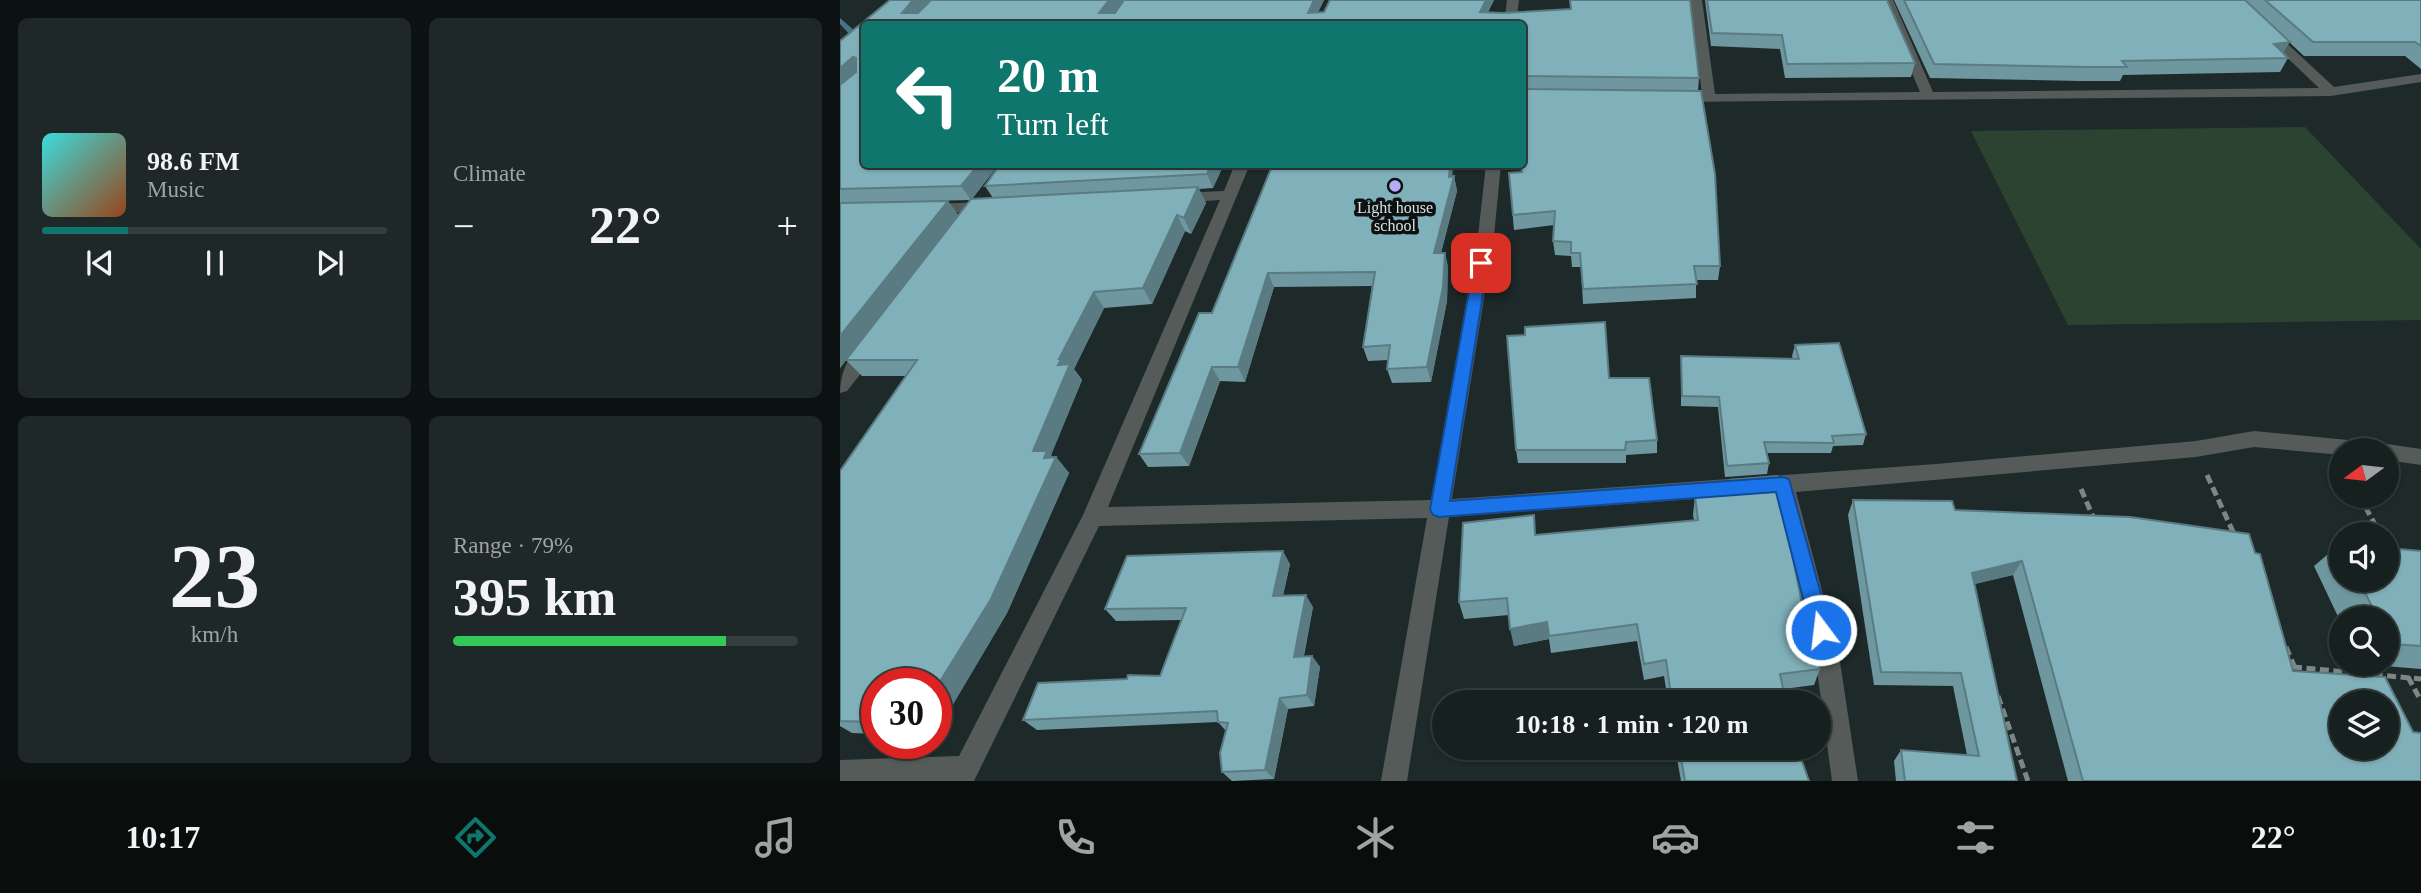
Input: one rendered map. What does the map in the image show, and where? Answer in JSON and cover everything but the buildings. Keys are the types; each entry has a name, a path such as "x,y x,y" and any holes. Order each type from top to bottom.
{"street":[{"path":"1510,21 1513,0"},
{"path":"1696,0 1709,98"},
{"path":"1887,0 1928,95"},
{"path":"2232,0 2331,92"},
{"path":"1669,98 2331,92 2421,78"},
{"path":"840,773 963,775 1093,517 1228,195 1242,168"},
{"path":"1394,781 1486,236 1494,168"},
{"path":"962,229 994,186"},
{"path":"1163,198 1228,195"},
{"path":"909,209 1005,206"},
{"path":"840,386 881,334"},
{"path":"1093,517 1439,509 1783,484 2196,449 2253,439 2329,446"},
{"path":"2399,454 2421,457"},
{"path":"1783,484 1827,654 1845,781"}],"path":[{"path":"2196,449 2240,546"},
{"path":"2068,459 2095,522"},
{"path":"2284,643 2300,680"},
{"path":"2281,665 2421,679"},
{"path":"2408,677 2421,701"},
{"path":"1998,694 2028,781"}],"green space":[{"path":"2305,127 2421,249 2421,320 2068,325 1971,131"}],"waterway":[{"path":"840,20 854,34 861,35"}],"place":[{"name":"Light house school","path":"1395,186"}],"route":[{"path":"1481,263 1439,509 1783,484 1821,630"}]}
